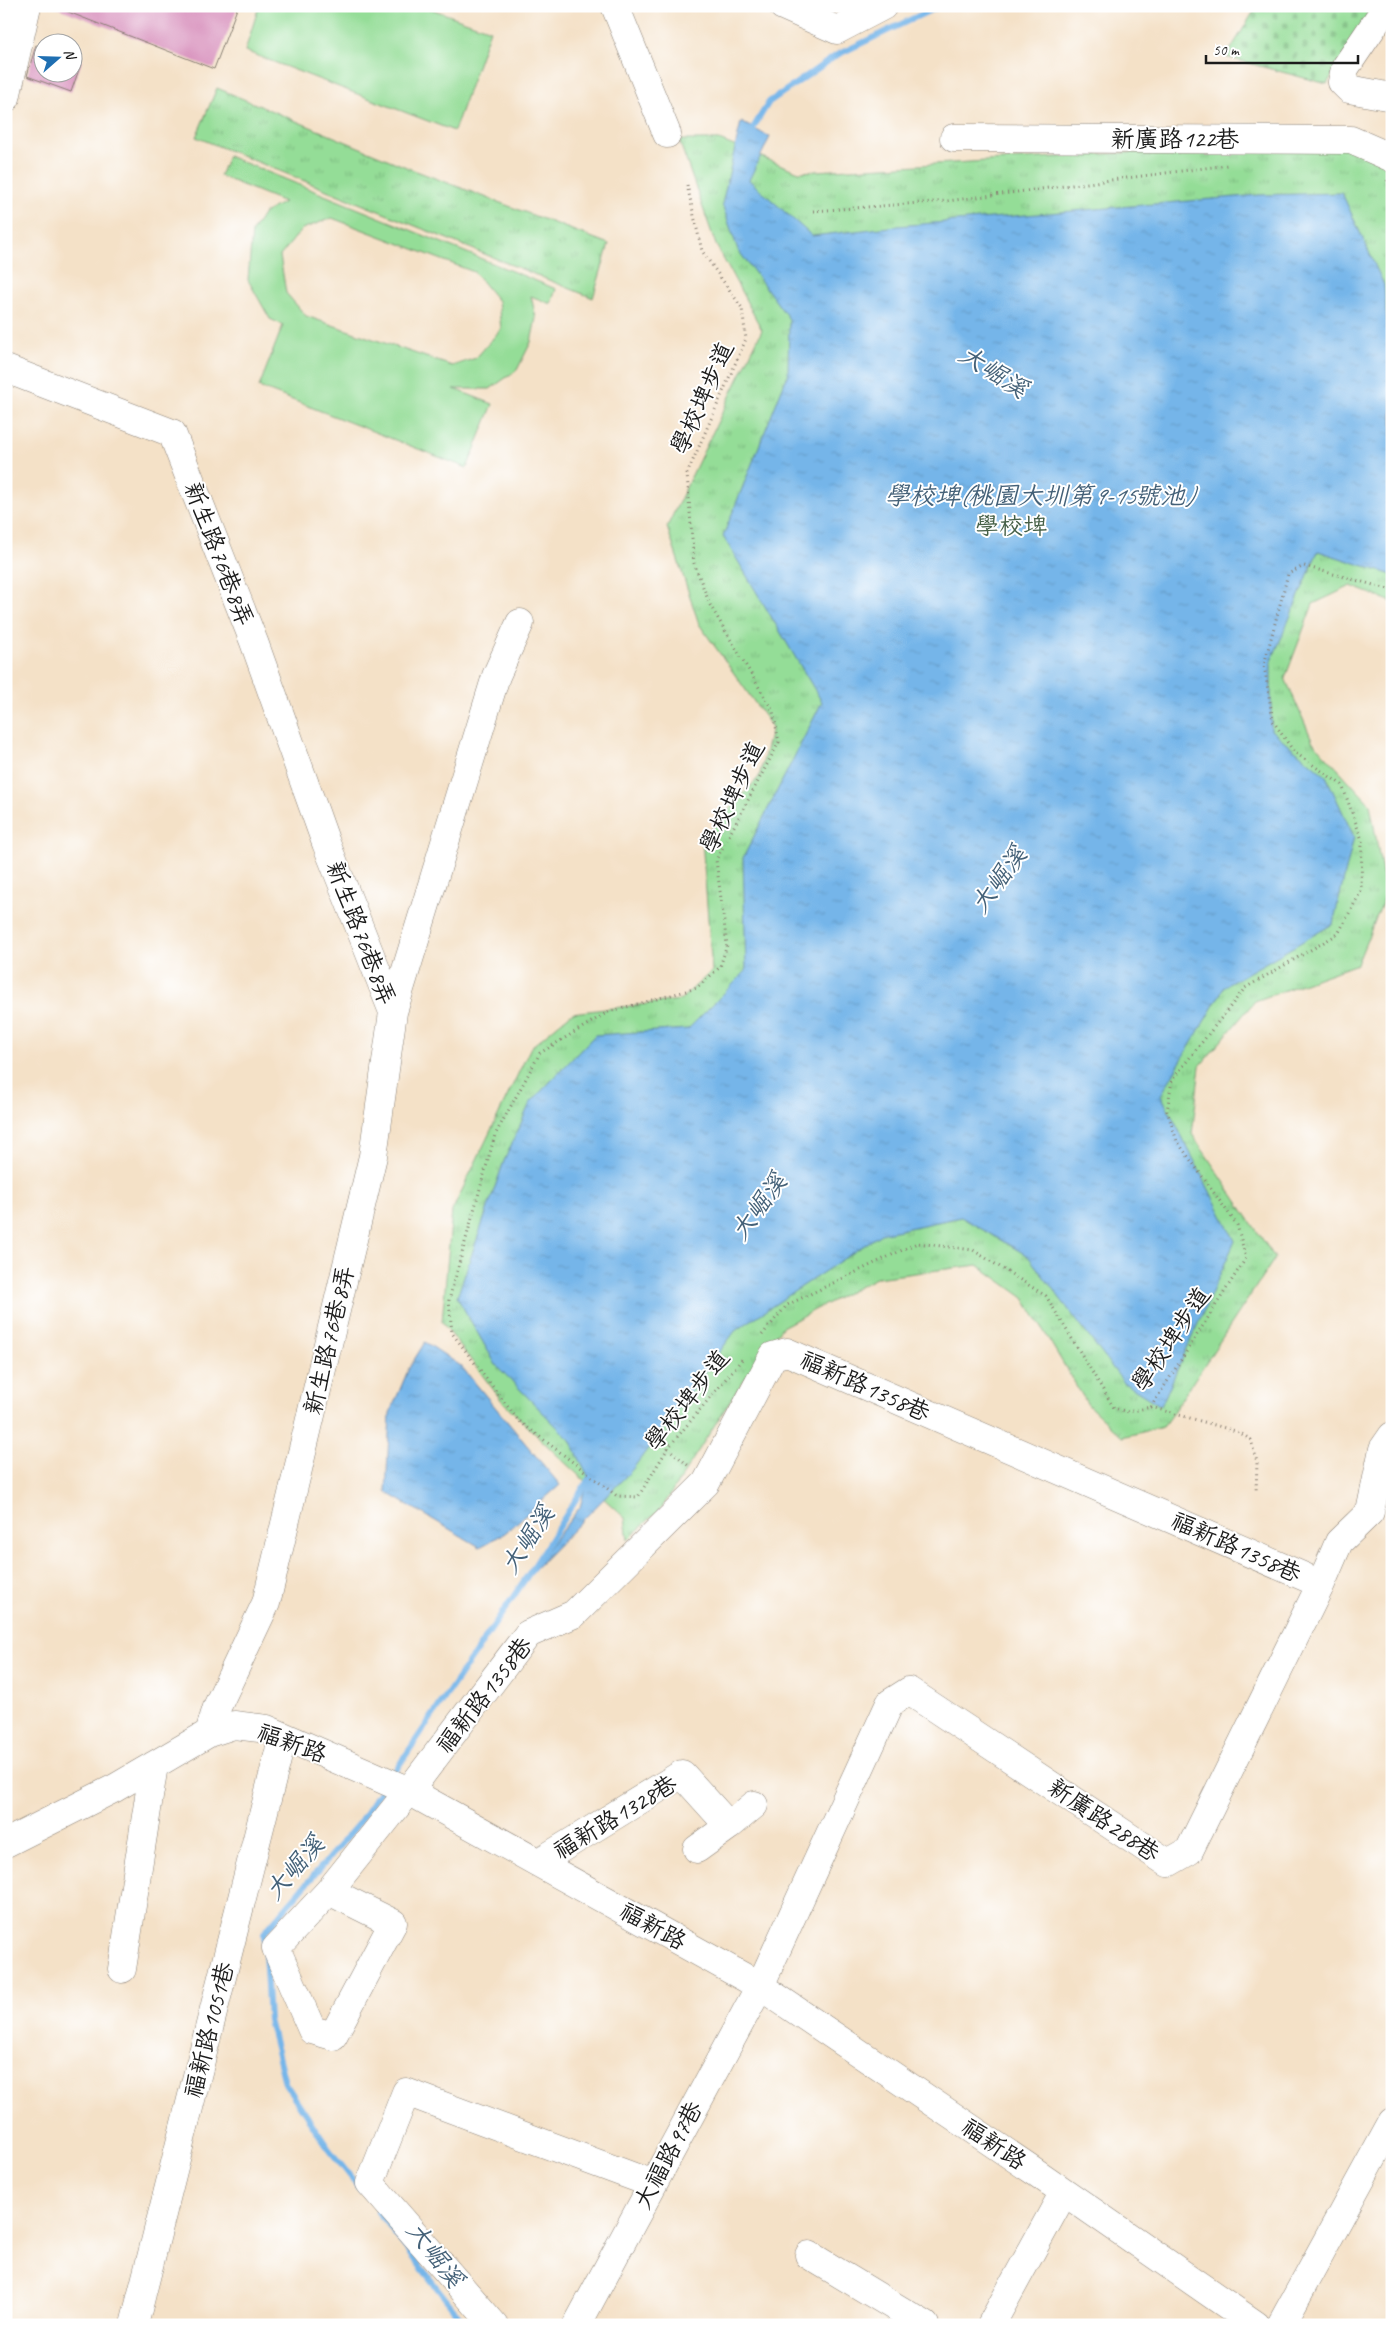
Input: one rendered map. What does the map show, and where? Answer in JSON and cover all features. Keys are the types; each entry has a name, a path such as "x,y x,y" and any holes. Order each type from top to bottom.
{"street":[{"path":"6,98 28,6"},
{"path":"615,6 667,134"},
{"path":"784,6 837,30 883,6"},
{"path":"1387,6 1345,68 1342,82 1348,89 1392,97"},
{"name":"新廣路122巷","path":"954,138 1351,140 1389,167"},
{"name":"新生路76巷8弄","path":"6,369 172,433 254,642 326,843 392,1012 373,1156 266,1603 217,1707 209,1733"},
{"path":"392,1012 496,676 520,623"},
{"name":"福新路1358巷","path":"330,1890 393,1923 333,2036 312,2030 276,1948 330,1890 409,1791 528,1634 574,1614 706,1483 773,1356 787,1352 1321,1584"},
{"name":"新廣路288巷","path":"760,1986 890,1703 909,1691 1168,1863 1189,1851 1321,1584 1339,1542 1370,1512 1383,1449 1392,1436"},
{"name":"福新路","path":"6,1843 115,1788 209,1733 234,1725 267,1729 409,1791 760,1986 1256,2325"},
{"name":"福新路1051巷","path":"134,2325 283,1736"},
{"path":"122,1969 154,1765"},
{"name":"福新路1328巷","path":"539,1862 682,1774 730,1826"},
{"path":"697,1849 730,1826 754,1805"},
{"name":"大福路97巷","path":"577,2325 760,1986"},
{"path":"494,2325 370,2183 406,2092 653,2184"},
{"path":"1281,2325 1392,2122"},
{"path":"990,2325 1064,2192"},
{"path":"809,2255 926,2325"}],"path":[{"path":"813,211 947,201 1232,164"},
{"path":"1389,167 1392,191"},
{"name":"學校埤步道","path":"687,185 702,251 742,308 746,339 687,474 694,563 710,605 773,711 779,742 716,860 727,946 720,967 697,988 608,1012 540,1053 495,1134 449,1300 452,1332 518,1420 616,1496 638,1497 668,1448 750,1350"},
{"name":"學校埤步道","path":"756,1342 787,1305 917,1243 973,1250 1046,1296 1114,1408 1128,1412 1152,1407 1246,1258 1238,1225 1177,1141 1167,1111 1172,1080 1245,988 1338,934 1361,891 1362,840 1342,785 1294,752 1272,721 1264,665 1288,574 1304,566 1392,590"},
{"path":"1152,1407 1239,1432 1252,1440 1257,1462 1256,1493"}],"green space":[{"path":"259,6 423,6 490,30 454,131 245,51"},
{"path":"1257,6 1373,6 1327,84 1226,57"},
{"path":"217,88 411,169 609,244 593,298 196,137"},
{"name":"學校埤(桃園大圳第9-15號池)","path":"1363,139 1392,165 1392,602 1351,586 1313,604 1285,678 1313,742 1370,804 1386,894 1357,964 1255,1001 1200,1066 1192,1134 1275,1258 1163,1427 1122,1437 1088,1405 1024,1298 978,1265 876,1278 782,1327 737,1390 663,1506 628,1540 625,1518 502,1401 442,1322 452,1211 531,1047 572,1013 680,1000 712,971 702,839 759,777 772,727 699,624 667,527 762,330 716,245 679,140 719,140 799,172"},
{"path":"228,156 556,289 551,304 531,296 536,318 531,342 517,370 490,389 454,389 493,404 467,468 259,387 283,325 270,319 248,280 252,232 264,213 284,202 220,176","holes":["332,218 474,272 498,301 501,329 476,358 452,366 306,316 286,293 280,256 302,229"]}],"water":[{"name":"學校埤(桃園大圳第9-15號池)","path":"741,122 770,137 749,180 812,236 898,226 1259,195 1342,193 1384,285 1392,386 1392,575 1318,551 1271,662 1271,730 1326,776 1354,837 1333,924 1225,986 1161,1095 1235,1241 1161,1406 1124,1383 1028,1256 961,1217 881,1234 735,1331 632,1470 522,1582 580,1507 588,1476 570,1440 496,1365 457,1297 504,1161 530,1103 595,1035 688,1029 746,971 743,858 822,702 723,536 788,374 789,319 738,250 722,204"},
{"path":"425,1342 461,1366 560,1485 505,1533 480,1547 386,1492 390,1413 409,1368"}],"building":[{"path":"53,6 238,6 214,69"},
{"path":"32,59 32,78 27,76"},
{"path":"44,82 75,82 71,92"}],"waterway":[{"name":"大崛溪","path":"752,135 753,128 769,102 837,55 939,6"},
{"name":"大崛溪","path":"391,1777 532,1569 590,1477"},
{"name":"大崛溪","path":"361,2190 328,2148 285,2083 269,2020 264,1933 359,1823 383,1787"},
{"name":"大崛溪","path":"378,2212 466,2325"}],"park label":[{"name":"學校埤","path":"1011,526"}]}
